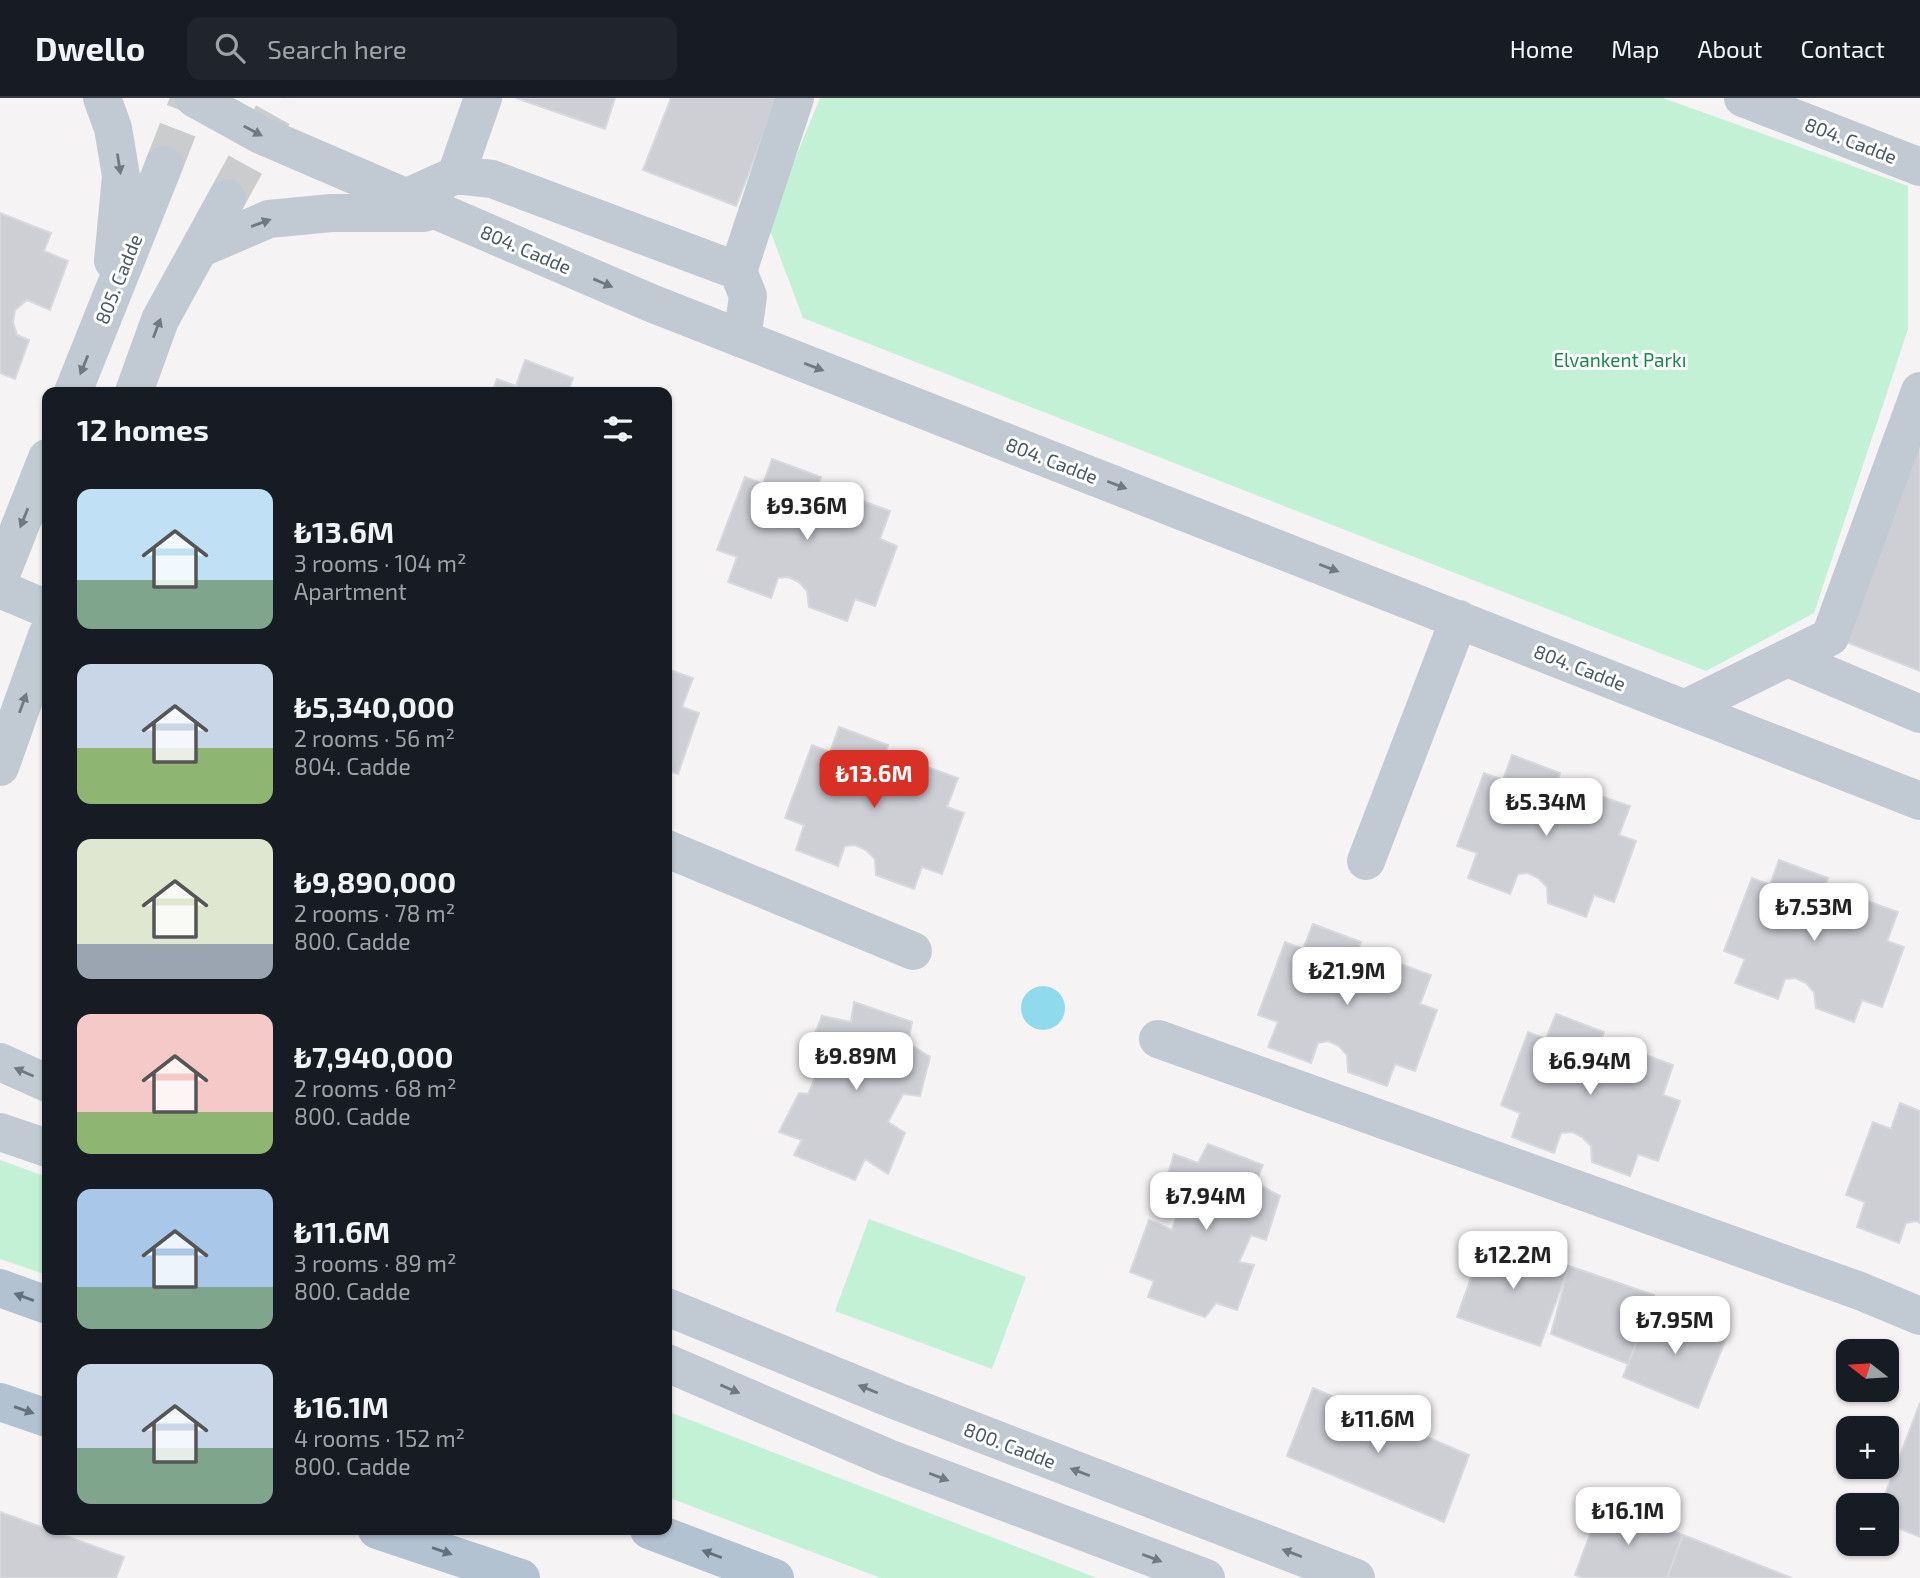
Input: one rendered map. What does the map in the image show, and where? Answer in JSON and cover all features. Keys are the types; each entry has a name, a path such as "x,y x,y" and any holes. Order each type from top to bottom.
{"main road":[{"path":"0,1288 42,1303"},
{"path":"0,1402 42,1416"},
{"path":"392,1535 521,1578"},
{"path":"662,1535 775,1578"}],"street":[{"path":"102,98 113,128 121,176 109,303"},
{"name":"804. Cadde","path":"194,98 261,135 651,303 1920,801"},
{"path":"456,175 482,98"},
{"path":"742,339 748,296 738,271 795,98"},
{"name":"804. Cadde","path":"1743,98 1920,167"},
{"name":"805. Cadde","path":"76,387 164,166"},
{"path":"405,198 456,175 492,179 738,271"},
{"path":"136,387 160,320 227,198"},
{"path":"199,249 269,219 331,213 442,213"},
{"path":"1686,708 1830,637 1920,391"},
{"path":"0,577 42,471"},
{"path":"0,589 42,607"},
{"path":"1366,861 1459,619"},
{"path":"0,767 42,649"},
{"path":"1788,658 1920,714"},
{"path":"672,851 913,951"},
{"path":"1158,1040 1860,1291 1920,1316"},
{"path":"0,1062 42,1081"},
{"path":"0,1132 42,1146"},
{"name":"800. Cadde","path":"672,1309 906,1405 1356,1578"},
{"path":"672,1365 888,1458 1206,1578"}],"green space":[{"name":"Elvankent Parkı","path":"820,98 1663,98 1908,186 1908,329 1814,613 1706,671 803,318 768,225"},
{"path":"0,1160 42,1175 42,1273 0,1259"},
{"path":"869,1219 1026,1277 992,1369 835,1311"},
{"path":"672,1413 1097,1578 881,1578 672,1499"}],"water":[{"path":"1043,986 1052,987 1059,992 1064,999 1064,1017 1059,1024 1052,1029 1043,1030 1034,1029 1027,1024 1022,1017 1021,1008 1022,999 1027,992 1034,987"}],"building":[{"path":"516,98 615,98 605,129"},
{"path":"671,98 778,98 736,206 643,170"},
{"path":"0,213 51,233 44,251 68,261 50,310 27,300 15,310 13,322 17,335 29,340 15,379 0,373"},
{"path":"525,360 573,378 570,387 494,387 497,379 516,386"},
{"path":"1920,420 1920,671 1836,638"},
{"path":"772,459 821,477 813,500 822,512 834,513 847,509 852,497 890,511 880,539 897,546 875,606 855,599 847,621 809,607 807,591 799,582 788,577 778,578 771,598 728,582 737,557 717,550 745,477 763,484"},
{"path":"672,671 693,678 682,707 699,713 678,774 672,772"},
{"path":"839,727 888,745 880,768 890,780 902,781 914,777 919,764 958,778 947,807 964,813 942,874 922,867 914,889 876,875 875,859 866,850 855,845 845,846 838,866 796,850 804,825 785,818 812,745 830,752"},
{"path":"1512,755 1560,773 1552,796 1562,808 1574,809 1586,805 1591,793 1630,806 1619,835 1636,841 1614,902 1594,895 1586,917 1548,903 1547,887 1528,873 1518,874 1510,894 1468,878 1477,853 1457,846 1484,773 1503,780"},
{"path":"1779,860 1828,878 1819,901 1829,913 1842,914 1854,910 1859,898 1898,912 1887,941 1904,947 1882,1007 1862,1000 1854,1022 1816,1008 1814,992 1806,983 1795,978 1785,979 1778,999 1735,983 1745,959 1724,951 1752,878 1770,885"},
{"path":"1313,924 1361,942 1352,964 1362,976 1375,978 1387,974 1392,961 1431,975 1420,1004 1437,1010 1415,1071 1395,1064 1387,1086 1348,1072 1347,1055 1339,1046 1328,1041 1318,1043 1311,1063 1268,1047 1278,1022 1258,1015 1285,942 1303,949"},
{"path":"854,1002 912,1022 908,1043 930,1057 920,1096 903,1094 888,1122 905,1133 888,1174 865,1159 855,1180 794,1155 802,1140 779,1132 799,1093 808,1094 821,1065 806,1055 822,1016 851,1022"},
{"path":"1556,1014 1604,1032 1596,1055 1606,1067 1630,1065 1635,1051 1673,1065 1663,1095 1680,1101 1658,1161 1638,1154 1630,1176 1592,1162 1591,1146 1572,1132 1561,1133 1554,1153 1512,1137 1520,1113 1501,1105 1528,1032 1546,1039"},
{"path":"1900,1103 1920,1111 1920,1223 1906,1223 1899,1243 1857,1227 1865,1202 1846,1195 1873,1122 1891,1129"},
{"path":"1208,1144 1263,1165 1256,1183 1280,1196 1266,1240 1251,1235 1239,1262 1254,1265 1237,1310 1216,1303 1205,1317 1148,1297 1154,1281 1130,1272 1149,1220 1172,1230 1180,1205 1161,1198 1174,1154 1198,1163"},
{"path":"1486,1236 1569,1266 1540,1346 1457,1317"},
{"path":"1569,1266 1654,1295 1628,1364 1551,1334"},
{"path":"1652,1305 1727,1336 1698,1408 1623,1377"},
{"path":"1313,1388 1469,1455 1444,1522 1287,1456"},
{"path":"1920,1403 1920,1537 1899,1528 1899,1493 1886,1493 1891,1479 1899,1479 1899,1458"},
{"path":"1602,1502 1683,1535 1667,1578 1583,1578 1575,1575"},
{"path":"0,1512 42,1527 42,1535 63,1535 124,1557 116,1578 0,1578"},
{"path":"1683,1535 1792,1578 1667,1578"}],"tunnel":[{"path":"164,165 190,98"},
{"path":"227,198 282,98"}]}
